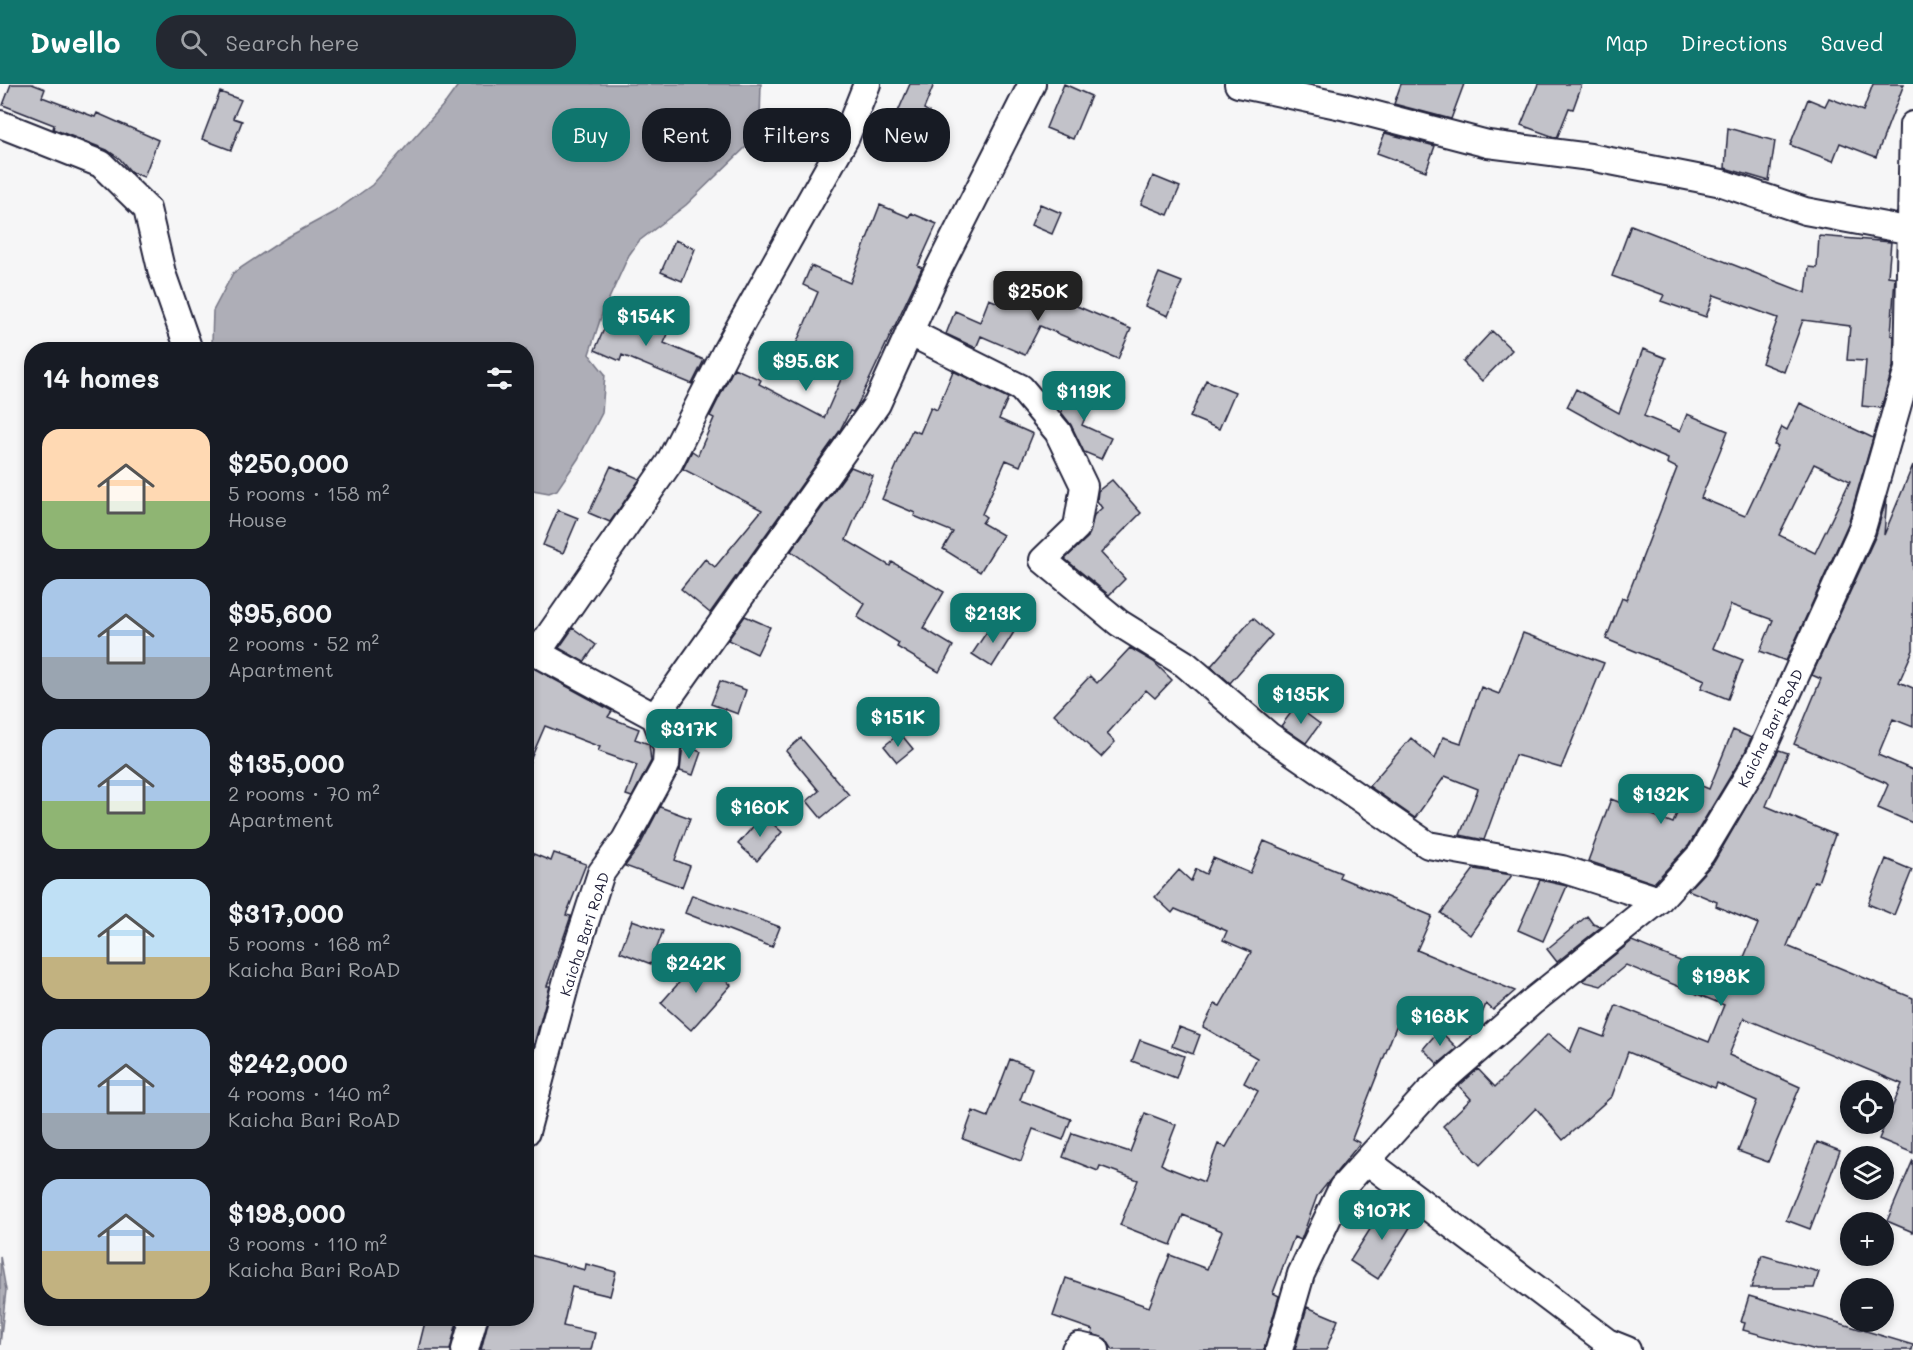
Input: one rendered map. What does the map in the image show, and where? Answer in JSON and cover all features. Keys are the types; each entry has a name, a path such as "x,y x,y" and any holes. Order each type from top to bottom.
{"street":[{"path":"534,646 669,463 727,349 846,137 867,84"},
{"path":"534,650 655,717 878,404 935,276 1032,84"},
{"path":"1238,84 1342,106 1488,144 1590,157 1722,183 1805,212 1912,231"},
{"path":"0,124 101,164 147,209 162,273 186,342"},
{"name":"Kaicha Bari RoAD","path":"1279,1350 1301,1274 1342,1188 1438,1084 1533,1001 1659,900 1701,855 1758,759 1862,529 1908,369 1913,125"},
{"path":"909,332 1021,388 1058,432 1084,486 1077,528 1043,560 1119,623 1185,664 1268,735 1428,845 1562,869 1659,900"},
{"name":"Kaicha Bari RoAD","path":"534,1102 569,972 601,873 624,840 666,765 667,748 655,717"},
{"path":"1367,1161 1606,1342 1627,1350"},
{"path":"465,1350 472,1326"},
{"path":"1075,1350 1079,1346 1096,1350"}],"shaded area":[{"path":"459,84 761,84 760,108 743,108 743,150 731,161 731,108 642,108 642,162 730,162 686,205 639,241 629,255 602,314 589,354 605,374 602,413 578,459 557,490 549,493 534,490 534,342 212,342 213,311 233,273 286,238 334,212 372,185 446,102"},
{"path":"0,1256 6,1290 0,1345"}],"building":[{"path":"11,84 32,84 45,89 42,97 95,117 97,113 158,140 144,177 131,172 120,159 107,150 53,129 54,125 3,105"},
{"path":"910,84 934,84 924,108 900,108"},
{"path":"1064,84 1091,96 1073,139 1046,128"},
{"path":"1401,84 1464,84 1451,119 1394,104"},
{"path":"1538,84 1582,84 1573,109 1569,108 1557,138 1521,125"},
{"path":"1873,84 1904,84 1876,157 1840,143 1833,161 1790,145 1808,99 1825,106 1829,98 1863,111"},
{"path":"220,92 241,100 233,118 242,121 231,150 202,139"},
{"path":"1728,128 1775,141 1769,181 1725,168"},
{"path":"1385,133 1435,146 1426,171 1377,153"},
{"path":"1153,176 1180,187 1168,215 1141,204"},
{"path":"1040,204 1061,213 1052,234 1031,225"},
{"path":"880,205 909,217 911,213 937,224 918,266 922,268 857,406 853,412 850,411 839,432 710,613 681,589 705,559 715,567 762,510 683,469 692,451 698,455 714,418 710,416 734,368 761,380 759,384 824,418 845,370 794,349 818,292 803,285 811,266 850,283"},
{"path":"1631,225 1806,293 1809,267 1817,268 1819,236 1891,242 1888,276 1895,277 1891,335 1894,336 1893,367 1881,408 1862,406 1866,361 1847,360 1850,326 1803,320 1784,372 1762,363 1778,318 1714,295 1706,317 1661,301 1664,295 1612,276"},
{"path":"675,240 695,249 682,281 661,272"},
{"path":"1159,273 1182,282 1168,316 1145,306"},
{"path":"1019,275 1055,290 1053,296 1131,329 1118,359 1040,326 1025,355 981,336 976,348 946,334 955,311 980,322 989,299 1006,306"},
{"path":"613,308 668,334 664,343 704,360 692,384 622,355 620,361 595,350"},
{"path":"1492,331 1512,350 1482,381 1463,362"},
{"path":"1643,349 1666,358 1644,416 1680,431 1687,414 1728,431 1701,498 1745,516 1778,446 1774,445 1782,427 1787,430 1800,403 1873,438 1848,524 1786,661 1760,651 1773,620 1731,605 1713,648 1743,660 1728,699 1701,688 1705,680 1606,639 1622,598 1626,600 1677,468 1667,463 1668,459 1637,446 1567,407 1576,389 1619,413","holes":["1814,464 1850,481 1815,553 1779,535"]},
{"path":"953,371 1008,398 999,419 1033,434 1020,466 1006,460 982,514 986,517 982,523 1003,535 980,572 943,549 953,532 914,516 915,513 882,499 912,430 920,433 931,407 937,410"},
{"path":"1206,380 1235,392 1219,429 1190,417"},
{"path":"1072,384 1095,394 1082,425 1111,438 1101,459 1084,452 1071,425 1061,412"},
{"path":"1913,465 1913,650 1899,682 1913,688 1913,727 1893,719 1878,755 1913,770 1913,823 1878,808 1888,785 1886,783 1794,744 1821,679 1812,675 1876,535 1887,496 1884,535"},
{"path":"611,466 640,479 610,522 589,513"},
{"path":"851,467 873,476 846,540 890,566 892,562 944,592 923,628 953,646 939,672 897,647 899,643 857,617 865,604 791,551"},
{"path":"1112,480 1141,513 1101,553 1125,579 1109,595 1065,559 1088,537 1094,515 1102,508 1097,501 1098,491"},
{"path":"558,510 578,518 563,553 543,545"},
{"path":"745,616 770,627 757,654 728,640"},
{"path":"1253,618 1272,635 1230,683 1211,666"},
{"path":"994,621 1014,632 992,667 972,654"},
{"path":"573,628 596,645 584,662 559,648"},
{"path":"1523,633 1604,663 1561,768 1515,755 1484,840 1460,835 1478,789 1445,776 1415,818 1369,786 1411,738 1435,759 1443,737 1461,743 1481,687 1499,694"},
{"path":"1130,648 1154,662 1172,680 1155,698 1146,690 1107,734 1115,742 1101,757 1054,714 1090,676 1097,683"},
{"path":"534,668 612,711 608,717 639,729 635,739 649,744 651,761 632,797 626,795 637,765 598,751 600,747 545,726 534,751"},
{"path":"720,681 746,690 738,714 711,704"},
{"path":"1296,706 1320,724 1306,743 1281,726"},
{"path":"1733,730 1751,738 1745,752 1689,845 1654,883 1588,861 1611,799 1673,823 1690,781 1709,789"},
{"path":"900,733 913,749 897,762 884,746"},
{"path":"801,738 849,795 821,818 807,801 819,791 786,751"},
{"path":"683,745 701,752 693,775 680,771"},
{"path":"1779,750 1788,753 1766,806 1835,835 1818,882 1814,881 1787,946 1913,998 1913,1153 1879,1139 1881,1134 1894,1134 1894,1103 1902,1084 1744,1018 1729,1055 1800,1087 1768,1162 1738,1151 1757,1101 1717,1083 1715,1088 1628,1052 1612,1096 1563,1140 1536,1108 1480,1165 1443,1126 1471,1099 1459,1086 1478,1069 1495,1087 1548,1034 1570,1052 1580,1028 1604,1037 1616,1005 1709,1042 1724,1005 1626,965 1601,986 1582,981 1632,941 1733,983 1758,924 1716,906 1717,902 1688,890 1714,862"},
{"path":"660,807 690,818 675,860 690,866 682,887 625,866 639,847"},
{"path":"763,815 782,832 757,861 738,844"},
{"path":"1264,841 1341,873 1339,877 1432,916 1417,950 1515,991 1493,1010 1486,1004 1477,1026 1408,996 1352,1139 1360,1143 1317,1196 1301,1240 1294,1237 1273,1293 1279,1296 1264,1350 1113,1350 1106,1339 1092,1334 1093,1330 1053,1316 1066,1278 1149,1307 1170,1255 1207,1269 1222,1231 1183,1215 1171,1245 1120,1225 1138,1180 1100,1166 1098,1171 1063,1157 1072,1133 1130,1152 1145,1113 1176,1125 1161,1164 1204,1182 1218,1144 1226,1147 1258,1091 1244,1083 1257,1058 1203,1027 1215,1004 1220,1006 1251,952 1223,940 1227,931 1175,909 1172,913 1155,897 1179,870 1191,881 1196,869 1206,874 1213,858 1250,873"},
{"path":"554,853 586,864 566,915 571,916 547,986 550,986 534,1044 534,854 551,861"},
{"path":"1886,859 1912,870 1894,915 1868,904"},
{"path":"1474,869 1512,875 1470,935 1441,913"},
{"path":"1540,880 1567,886 1543,941 1518,930"},
{"path":"692,895 780,927 772,947 685,913"},
{"path":"1587,916 1593,924 1601,927 1557,962 1547,949"},
{"path":"632,920 663,931 651,964 620,952"},
{"path":"700,959 731,985 691,1030 661,1003"},
{"path":"1179,1027 1200,1035 1193,1054 1172,1046"},
{"path":"1439,1030 1457,1048 1438,1064 1423,1049"},
{"path":"1140,1040 1184,1056 1176,1078 1132,1061"},
{"path":"1010,1059 1032,1068 1020,1100 1071,1119 1063,1140 1033,1129 1021,1161 963,1139 973,1111 988,1117"},
{"path":"1817,1142 1840,1151 1810,1229 1786,1220"},
{"path":"1913,1160 1913,1232 1894,1224 1894,1212 1891,1212"},
{"path":"1386,1204 1414,1221 1378,1279 1350,1261"},
{"path":"1762,1255 1819,1272 1814,1288 1751,1288"},
{"path":"534,1256 585,1270 586,1264 616,1272 610,1296 572,1287 563,1326 595,1333 591,1350 481,1350 487,1326 534,1326"},
{"path":"1749,1296 1840,1323 1840,1332 1869,1332 1913,1345 1912,1350 1816,1350 1743,1330 1745,1323 1741,1322"},
{"path":"1307,1307 1338,1320 1326,1350 1295,1350"},
{"path":"424,1326 456,1326 450,1350 418,1350"}]}
